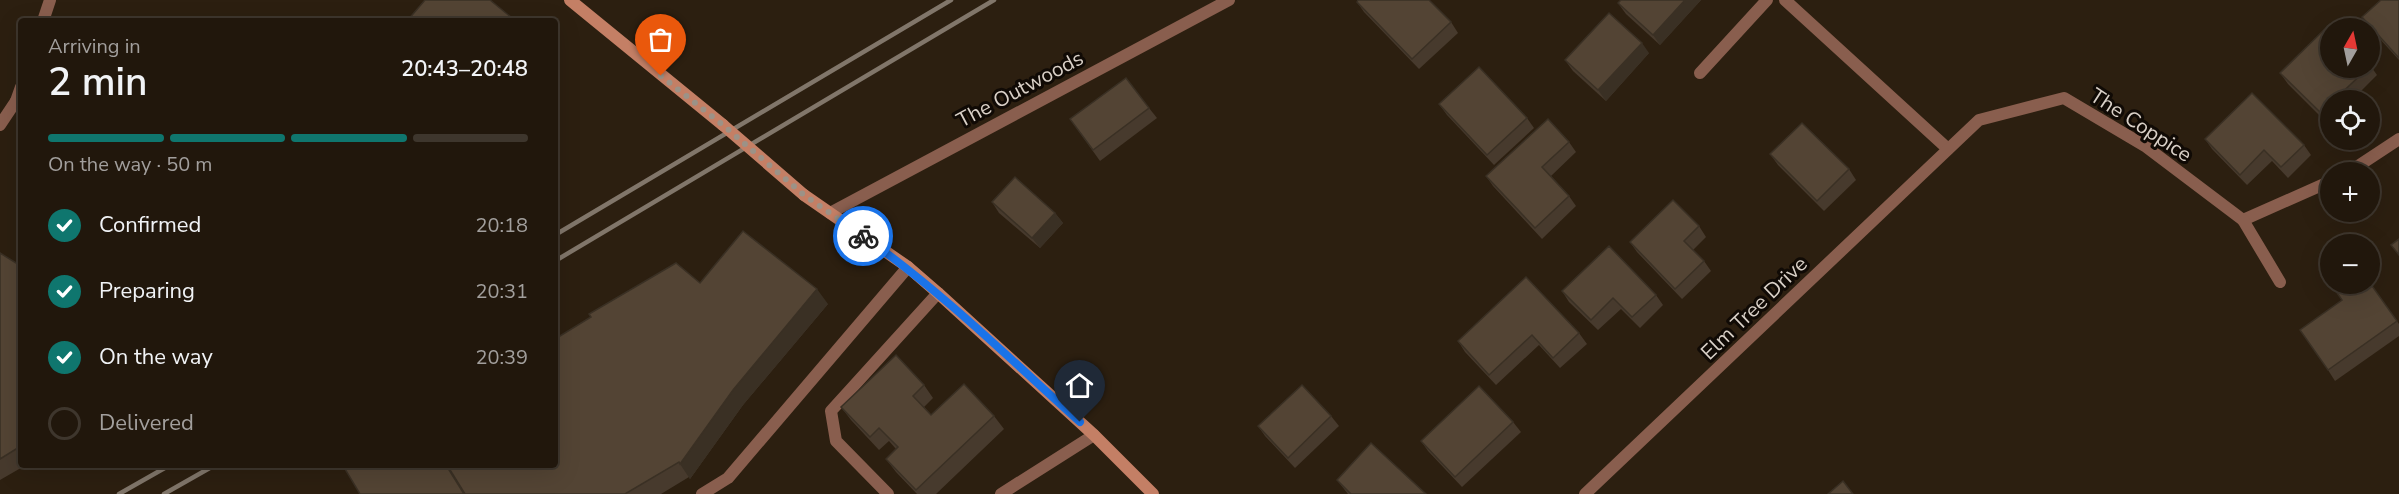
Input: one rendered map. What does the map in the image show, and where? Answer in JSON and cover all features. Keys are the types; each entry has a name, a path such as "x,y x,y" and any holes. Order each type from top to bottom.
{"main road":[{"path":"570,0 723,125 804,195 908,267 1094,435 1153,494"}],"street":[{"path":"44,18 50,0"},
{"name":"The Outwoods","path":"830,213 1229,0"},
{"path":"1700,73 1767,0"},
{"path":"1785,0 1948,149"},
{"name":"The Coppice","path":"1948,149 1979,120 2064,98 2145,146 2243,220 2280,282"},
{"path":"0,125 18,104"},
{"path":"2364,162 2399,139"},
{"name":"Elm Tree Drive","path":"1585,494 1948,149"},
{"path":"2243,220 2320,185"},
{"path":"702,494 728,478 908,267"},
{"path":"888,494 836,441 831,411 938,293"},
{"path":"1001,494 1094,435"}],"building":[{"path":"425,0 490,0 512,18 410,18"},
{"path":"1358,0 1429,0 1451,22 1412,59 1357,2"},
{"path":"1621,0 1685,0 1653,35 1618,3"},
{"path":"2381,0 2399,0 2399,58 2380,37 2380,18 2362,17"},
{"path":"1609,13 1642,43 1598,90 1565,60"},
{"path":"2320,34 2320,78 2357,78 2345,90 2320,90 2320,112 2280,73"},
{"path":"1479,67 1527,118 1487,155 1439,104"},
{"path":"1126,78 1149,108 1093,150 1070,119"},
{"path":"2252,93 2304,145 2281,167 2264,150 2240,175 2205,139"},
{"path":"1548,119 1569,142 1542,167 1569,196 1535,228 1486,176"},
{"path":"1802,123 1849,169 1817,201 1770,154"},
{"path":"1015,177 1055,213 1032,238 992,202"},
{"path":"1673,200 1699,226 1684,241 1704,261 1675,289 1630,242"},
{"path":"743,231 817,289 733,390 680,464 679,462 625,494 465,494 449,468 558,468 558,337 591,317 589,314 676,263 700,283"},
{"path":"2399,239 2399,255 2391,245"},
{"path":"1609,246 1656,295 1632,317 1613,298 1591,320 1562,291"},
{"path":"0,253 18,264 18,448 0,459"},
{"path":"1526,277 1579,333 1553,358 1532,335 1489,375 1458,341"},
{"path":"2338,294 2378,294 2397,321 2328,370 2300,330 2342,300"},
{"path":"896,355 924,385 913,396 931,415 964,384 994,416 916,490 886,459 898,447 879,428 870,437 841,407"},
{"path":"1302,385 1331,416 1288,458 1258,426"},
{"path":"1479,386 1513,422 1455,477 1421,441"},
{"path":"1371,443 1426,494 1351,494 1337,480"},
{"path":"448,468 464,494 360,494 345,469"},
{"path":"1843,481 1853,494 1828,494"}],"railway":[{"path":"558,233 951,0"},
{"path":"558,259 994,0"},
{"path":"119,494 165,468"},
{"path":"164,494 210,468"}],"way so far":[{"path":"661,76 723,125 804,195 863,236"}],"route":[{"path":"863,236 908,267 1080,422"}]}
